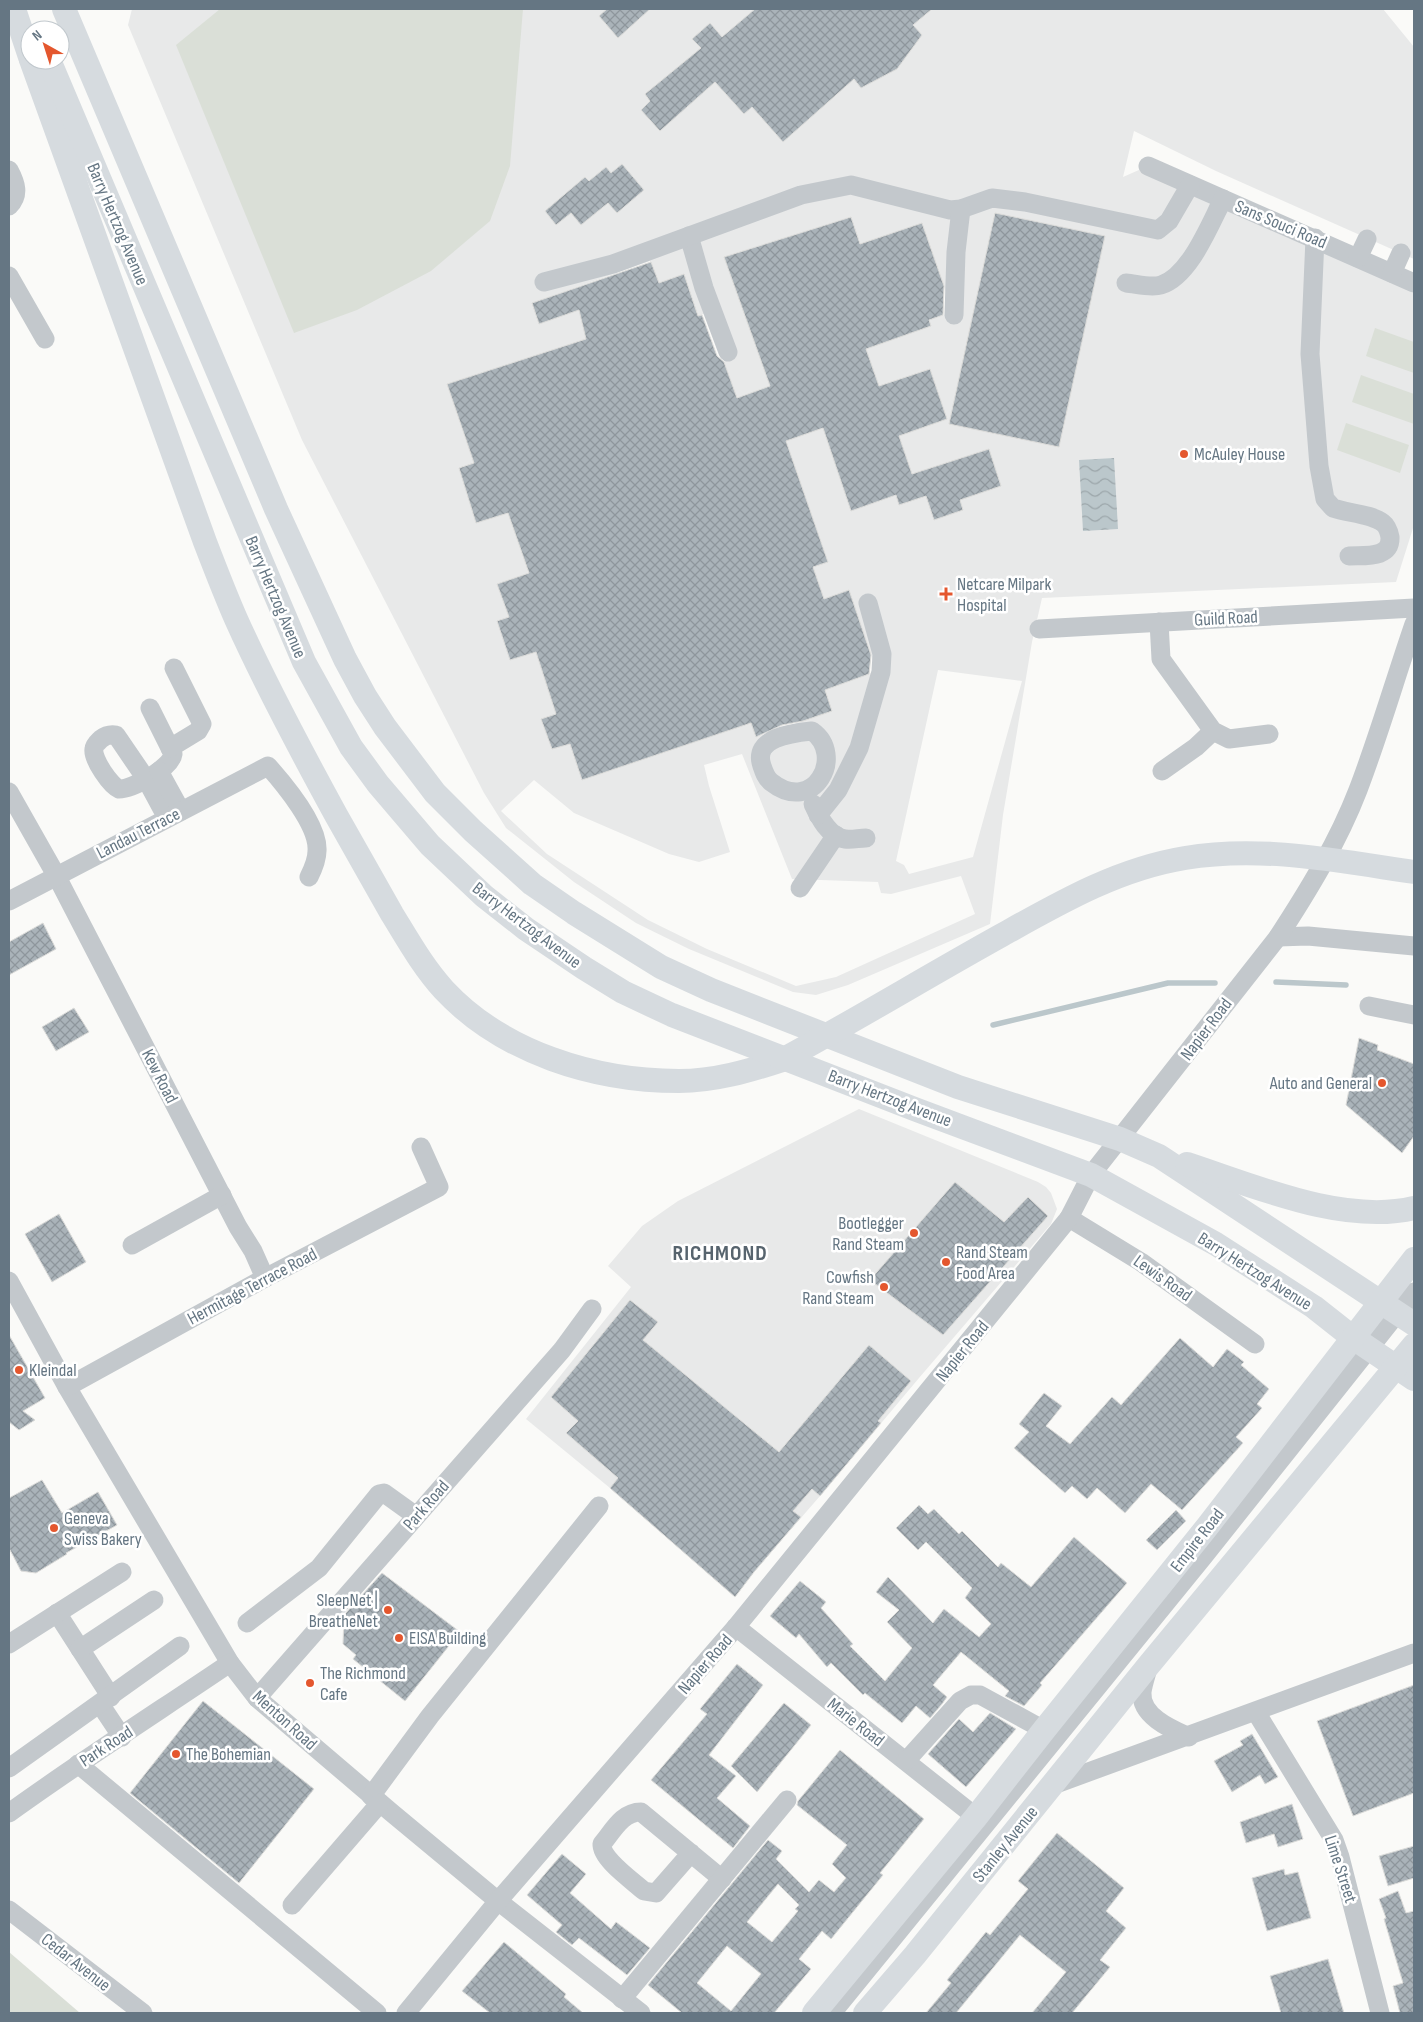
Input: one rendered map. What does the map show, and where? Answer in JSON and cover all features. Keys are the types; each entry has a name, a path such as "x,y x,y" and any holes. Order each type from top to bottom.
{"main road":[{"path":"14,9 20,26"},
{"name":"Barry Hertzog Avenue","path":"64,9 272,500 345,660 385,727 435,793 473,832 532,884 574,913 661,967 711,990 958,1087 1120,1139 1159,1156 1397,1313"},
{"path":"35,70 205,542 235,618 256,662 317,780 407,939 424,965 444,990 473,1017 500,1035 545,1056 583,1069 638,1079 680,1081 715,1078 748,1071 782,1060 1043,912 1118,875 1186,858 1228,853 1265,853 1414,872"},
{"name":"Barry Hertzog Avenue","path":"53,70 304,662 351,747 378,784 430,845 484,896 526,929 623,992 672,1015 1091,1175 1216,1244 1314,1307 1406,1373"},
{"path":"1159,1156 1300,1200 1344,1210 1371,1214 1414,1208"},
{"name":"Empire Road","path":"976,1817 1207,1527 1361,1342 1397,1313 1414,1259"},
{"path":"1053,1785 1148,1666 1406,1373 1414,1345"},
{"name":"Stanley Avenue","path":"865,2013 915,1955 1053,1785"},
{"path":"814,2013 976,1817"}],"street":[{"name":"Sans Souci Road","path":"1148,166 1414,283"},
{"path":"9,170 16,189 14,200 9,206"},
{"path":"544,282 613,264 801,195 851,185 950,210 961,210 992,198 1025,202 1158,230 1169,221 1190,185"},
{"path":"1126,283 1154,286 1161,285 1176,277 1194,252 1223,199"},
{"path":"954,315 956,252 961,210"},
{"path":"689,236 704,288 728,352"},
{"path":"1315,238 1310,354 1319,466 1324,494 1333,508 1376,519 1384,524 1390,537 1388,547 1380,554 1349,556"},
{"path":"1358,258 1366,239"},
{"path":"1392,273 1401,253"},
{"path":"9,276 45,339"},
{"path":"818,815 838,790 858,748 881,672 882,654 868,603"},
{"name":"Guild Road","path":"1038,629 1414,608"},
{"path":"1158,622 1161,660 1213,731 1229,739 1269,734"},
{"name":"Napier Road","path":"406,2013 498,1901 736,1627 1069,1218 1091,1175 1278,937 1303,899 1332,846 1358,791 1414,624"},
{"path":"170,748 198,731 202,724 174,668"},
{"path":"150,708 170,748 172,759 152,775 174,815"},
{"path":"1162,771 1196,747 1213,731"},
{"name":"Landau Terrace","path":"9,901 268,766 296,801 311,828 318,850 309,877"},
{"name":"Kew Road","path":"9,792 56,875 253,1251 265,1278"},
{"path":"807,792 818,815 830,832 843,839 866,838"},
{"path":"800,888 836,835"},
{"path":"1278,937 1308,936 1414,946"},
{"path":"1369,1006 1414,1015"},
{"name":"Hermitage Terrace Road","path":"67,1387 265,1278 439,1188 421,1147"},
{"path":"132,1245 222,1195"},
{"name":"Lewis Road","path":"1069,1218 1141,1262 1255,1344"},
{"name":"Menton Road","path":"10,1289 230,1663 257,1698 498,1901 640,2013"},
{"path":"1397,1313 1414,1292"},
{"name":"Park Road","path":"257,1698 562,1350 592,1308"},
{"path":"832,2013 1204,1556 1361,1342"},
{"path":"248,1623 319,1568 380,1494 384,1493 416,1516"},
{"path":"292,1905 376,1799 430,1716 599,1506"},
{"path":"9,1644 122,1572"},
{"path":"80,1649 154,1600"},
{"path":"57,1613 80,1649 122,1737"},
{"name":"Marie Road","path":"736,1627 976,1817"},
{"path":"9,1768 106,1701 180,1646"},
{"path":"1053,1785 1189,1737 1414,1653"},
{"name":"Park Road","path":"9,1814 78,1764 122,1737 230,1663"},
{"path":"1148,1666 1142,1694 1148,1711 1164,1726 1189,1737"},
{"path":"906,1761 960,1701 971,1696 980,1695 1044,1730"},
{"name":"Lime Street","path":"1256,1712 1334,1840 1380,2013"},
{"path":"78,1764 378,2013"},
{"path":"622,1999 787,1800"},
{"path":"692,1853 656,1893 650,1893 644,1891 608,1858 602,1850 602,1844 624,1816 633,1812 641,1812 692,1853 722,1879"},
{"name":"Cedar Avenue","path":"9,1910 143,2013"}],"shaded area":[{"path":"132,9 1383,9 1414,47 1414,259 1216,171 1134,131 1123,177 1148,166 1414,285 1414,525 1396,582 1042,598 1032,642 1003,815 990,924 848,985 816,995 793,992 689,949 636,923 574,882 506,828 484,793 302,440 128,25","holes":["850,217 860,244 922,223 953,312 929,320 931,326 866,349 879,386 930,369 947,419 899,436 851,510 823,428 786,441 828,561 813,567 824,599 849,591 877,671 825,690 832,711 756,737 751,723 582,780 570,744 552,749 541,720 556,714 536,652 510,660 497,622 509,617 497,584 529,573 508,513 476,523 459,468 504,455 466,441 447,384 586,339 579,310 539,324 532,303 650,261 659,283 666,327 707,313 737,398 770,386 724,257","938,670 1022,681 973,857 909,874 904,865 896,861","742,754 792,879 878,882 881,893 891,894 961,876 975,914 836,977 796,986 707,949 648,920 547,854 501,811 534,780 574,813 669,854 699,862 730,852 704,765"]},
{"path":"220,9 523,9 510,166 490,221 431,271 357,310 294,333 176,45"},
{"path":"1375,328 1414,342 1414,373 1366,356"},
{"path":"1361,375 1414,394 1414,424 1352,402"},
{"path":"1346,423 1409,445 1400,473 1337,450"},
{"path":"859,1109 1038,1182 1051,1193 1057,1209 1051,1224 754,1572 735,1597 610,1488 526,1419 631,1287 608,1266 642,1226 678,1201"},
{"path":"9,1952 80,2013 9,2013"}],"water":[{"path":"1114,458 1118,529 1083,531 1079,460"}],"building":[{"path":"607,9 650,9 618,38 599,16"},
{"path":"755,9 932,9 913,25 922,35 897,69 861,88 854,79 783,142 752,107 744,114 715,82 660,131 641,110 650,101 645,94 701,48 692,39 710,23 722,37"},
{"path":"622,164 644,190 617,213 608,203 581,225 571,213 556,225 545,211 585,177 589,181 606,167 611,173"},
{"path":"995,213 1105,236 1059,447 949,424"},
{"path":"851,217 860,244 922,223 944,286 943,315 929,320 931,326 866,349 879,386 930,369 947,419 899,436 912,474 989,449 1001,486 960,500 963,510 934,520 926,496 899,505 896,495 851,511 823,428 786,441 828,562 813,567 824,599 849,590 871,655 869,674 825,690 832,711 803,721 782,725 756,737 751,723 582,780 570,744 552,749 541,719 556,714 536,652 510,660 497,621 509,617 497,584 529,573 508,513 476,523 459,468 474,463 447,384 586,339 579,310 539,324 532,303 651,262 659,283 684,274 698,316 702,315 717,356 724,362 737,398 770,386 724,257"},
{"path":"43,923 56,949 9,975 9,942"},
{"path":"74,1008 89,1032 56,1051 42,1027"},
{"name":"Auto and General","path":"1359,1038 1378,1045 1377,1050 1414,1064 1414,1136 1402,1153 1346,1105"},
{"name":"Rand Steam Food Area","path":"955,1182 1004,1222 1028,1197 1048,1216 943,1335 870,1280"},
{"path":"59,1214 86,1262 52,1282 25,1234"},
{"path":"630,1300 658,1322 643,1340 779,1452 869,1345 911,1381 878,1421 881,1423 820,1496 812,1489 793,1511 801,1517 735,1597 610,1488 618,1478 566,1433 578,1421 551,1397"},
{"name":"Kleindal","path":"9,1335 45,1398 23,1411 35,1420 19,1430 9,1422"},
{"path":"1180,1338 1213,1367 1227,1349 1244,1362 1241,1365 1269,1389 1257,1404 1262,1408 1236,1437 1243,1443 1182,1510 1151,1484 1125,1513 1097,1488 1087,1499 1072,1486 1065,1493 1014,1448 1029,1432 1019,1424 1044,1393 1062,1406 1046,1426 1070,1444 1112,1397 1121,1405"},
{"path":"42,1480 62,1513 98,1492 117,1525 66,1553 36,1573 21,1571 9,1548 9,1498"},
{"path":"919,1505 928,1514 934,1509 959,1534 962,1531 998,1567 1001,1563 1031,1587 1074,1537 1127,1583 1040,1683 1042,1685 1024,1706 1005,1696 1009,1691 961,1652 933,1685 947,1697 942,1704 930,1718 916,1706 902,1723 865,1693 863,1695 831,1663 827,1667 799,1634 796,1638 770,1616 800,1581 826,1602 821,1608 853,1644 850,1646 885,1681 912,1648 887,1622 899,1610 876,1592 888,1577 933,1623 944,1609 979,1637 991,1624 965,1598 972,1588 926,1542 918,1550 896,1528"},
{"path":"1176,1510 1186,1521 1157,1550 1146,1540"},
{"name":"EISA Building","path":"382,1573 460,1632 405,1701 353,1659 356,1655 343,1644 344,1615"},
{"path":"737,1664 763,1685 709,1755 736,1776 717,1798 750,1826 733,1848 651,1780 707,1714 700,1709"},
{"path":"1414,1685 1414,1793 1353,1816 1317,1721"},
{"path":"203,1701 314,1789 239,1883 130,1793"},
{"path":"784,1703 811,1725 757,1792 731,1766"},
{"path":"990,1713 1016,1729 966,1787 928,1754 959,1719 973,1732"},
{"path":"1252,1734 1278,1777 1265,1784 1260,1775 1232,1792 1214,1761 1243,1745 1240,1741"},
{"path":"840,1750 924,1819 880,1873 883,1875 831,1939 822,1931 799,1959 811,1969 774,2013 682,2013 648,1985 768,1840 782,1851 776,1859 809,1892 819,1880 834,1892 846,1878 832,1864 847,1845 797,1805 798,1801","holes":["778,1884 799,1905 795,1909 798,1911 772,1942 747,1922","727,1946 761,1974 731,2011 697,1983"]},
{"path":"1292,1804 1303,1839 1278,1847 1274,1834 1246,1843 1240,1822"},
{"path":"1057,1833 1124,1888 1106,1911 1126,1928 1100,1960 1110,1967 1072,2013 1032,2013 1066,1972 1020,1935 956,2013 926,2013 951,1983 947,1980 986,1932 990,1935 1028,1889 1018,1881"},
{"path":"1414,1846 1414,1878 1388,1886 1379,1856"},
{"path":"562,1854 586,1874 570,1893 611,1929 616,1922 650,1948 627,1975 579,1938 572,1945 556,1932 562,1925 527,1895"},
{"path":"1284,1869 1285,1875 1298,1872 1311,1918 1267,1931 1252,1878"},
{"path":"1398,1891 1406,1913 1414,1911 1414,2013 1400,2013 1393,1986 1403,1983 1384,1919 1386,1918 1379,1899"},
{"path":"504,1942 566,1994 564,1997 583,2013 490,2013 462,1991"},
{"path":"1328,1959 1344,2013 1281,2013 1270,1976"}],"waterway":[{"path":"1276,982 1346,985"},
{"path":"993,1025 1168,983 1215,983"}],"place":[{"name":"McAuley House","path":"1184,454"},
{"name":"Netcare Milpark Hospital","path":"946,594"},
{"name":"Auto and General","path":"1382,1083"},
{"name":"Bootlegger Rand Steam","path":"914,1233"},
{"name":"Rand Steam Food Area","path":"946,1262"},
{"name":"Cowfish Rand Steam","path":"884,1287"},
{"name":"Kleindal","path":"19,1370"},
{"name":"Geneva Swiss Bakery","path":"54,1528"},
{"name":"SleepNet | BreatheNet","path":"388,1610"},
{"name":"EISA Building","path":"399,1638"},
{"name":"The Richmond Cafe","path":"310,1683"},
{"name":"The Bohemian","path":"176,1754"}],"district":[{"name":"RICHMOND","path":"720,1252"}]}
